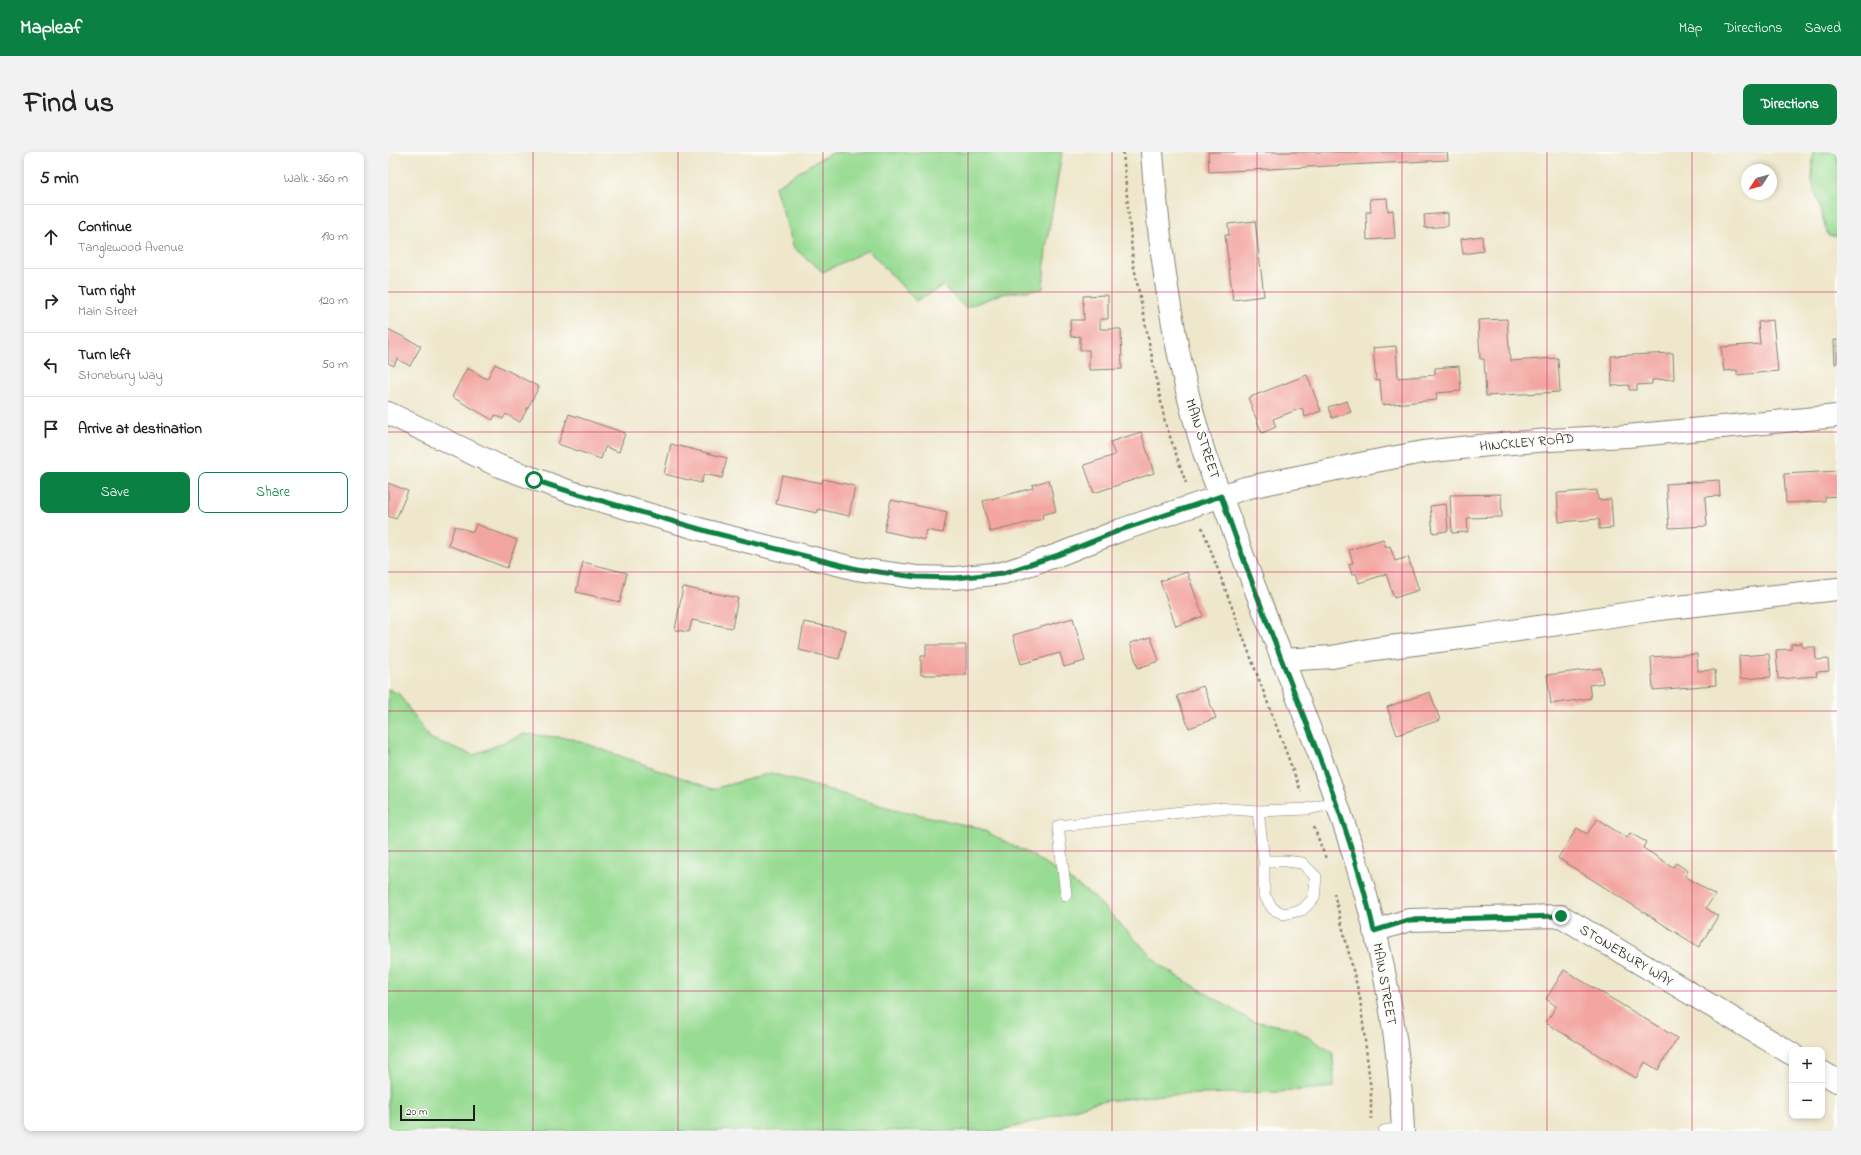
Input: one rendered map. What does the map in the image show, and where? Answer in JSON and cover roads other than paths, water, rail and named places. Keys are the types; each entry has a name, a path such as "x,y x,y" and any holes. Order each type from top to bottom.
{"street":[{"name":"MAIN STREET","path":"1152,152 1163,267 1189,399 1200,441 1336,803 1357,863 1387,992 1398,1070 1397,1130"},
{"name":"HINCKLEY ROAD","path":"388,413 499,466 571,492 710,532 857,569 916,577 955,578 1004,573 1058,555 1121,530 1245,488 1286,478 1422,452 1549,440 1627,436 1837,416"},
{"path":"1282,660 1332,657 1374,649 1478,636 1651,610 1837,589"},
{"name":"STONEBURY WAY","path":"1374,931 1409,920 1561,916 1789,1052"},
{"path":"1825,1074 1837,1081"}],"lane":[{"path":"1066,895 1058,826 1217,808 1258,812 1307,809 1336,803"},
{"path":"1258,812 1264,861 1264,895 1273,909 1284,914 1302,910 1314,898 1316,877 1302,863 1264,861"}]}
